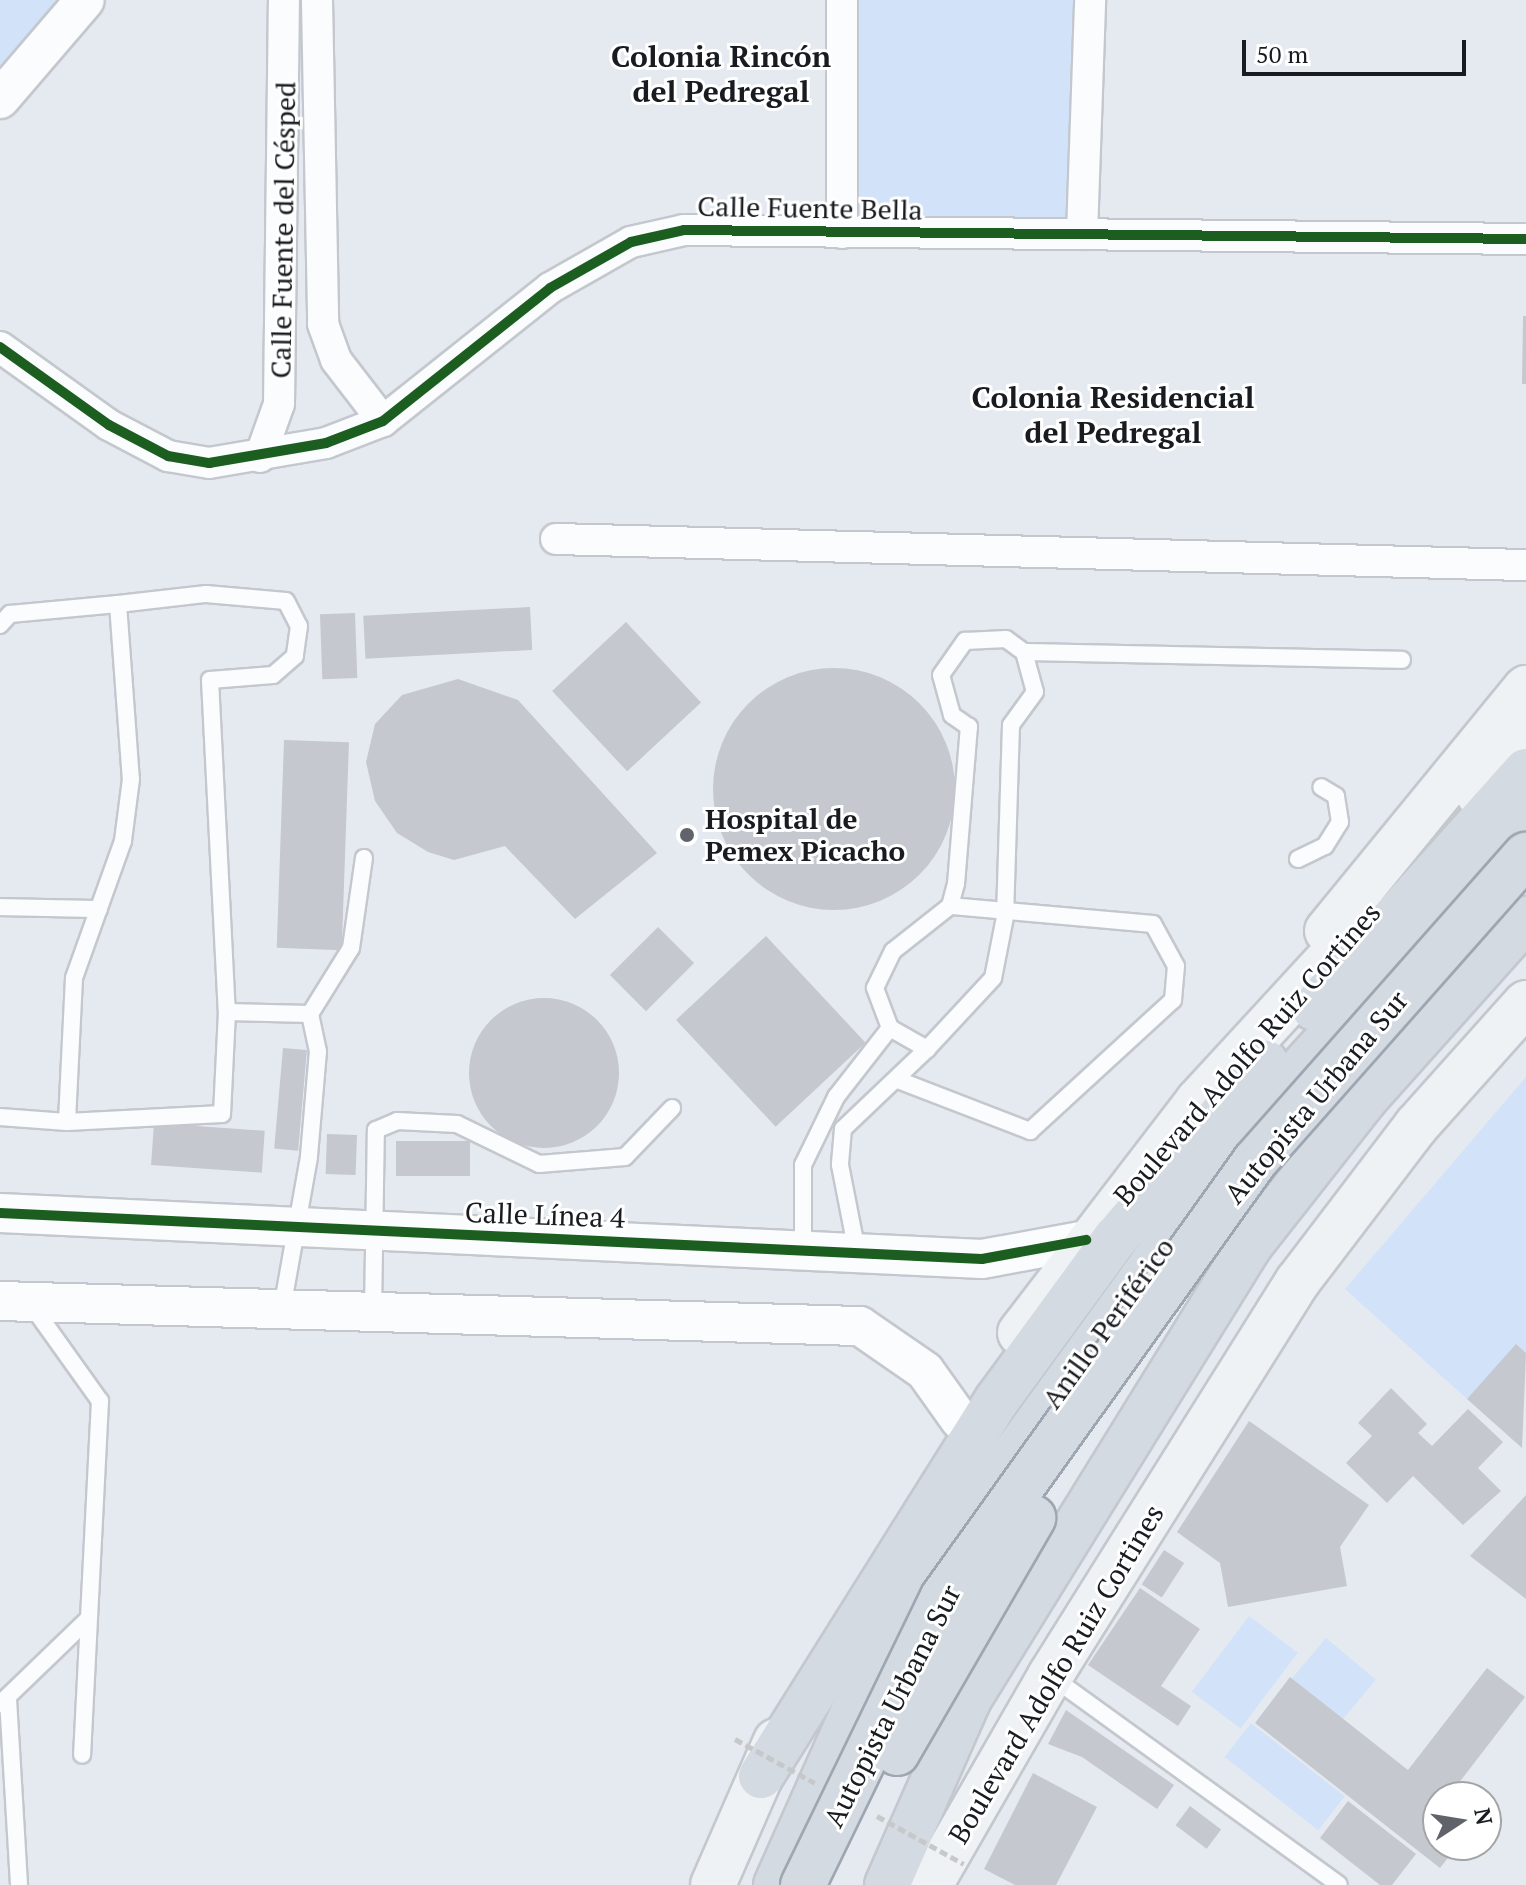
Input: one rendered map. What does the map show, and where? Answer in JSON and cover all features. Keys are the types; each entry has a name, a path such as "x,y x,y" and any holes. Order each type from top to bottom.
{"highway":[{"path":"761,1776 878,1584 997,1400 1115,1239 1526,771"},
{"name":"Anillo Periférico","path":"776,1885 865,1685 935,1564 1263,1111 1526,820"},
{"name":"Autopista Urbana Sur","path":"803,1885 943,1597 1255,1161 1526,855"},
{"name":"Autopista Urbana Sur","path":"835,1885 862,1815 1020,1536 1294,1156 1526,891"},
{"path":"887,1885 969,1699 1250,1245 1364,1100 1526,919"}],"main road":[{"path":"1198,1101 1526,688"},
{"name":"Boulevard Adolfo Ruiz Cortines","path":"713,1885 792,1701 960,1420 1086,1240 1198,1101 1526,743"},
{"name":"Boulevard Adolfo Ruiz Cortines","path":"930,1885 1050,1676 1354,1201 1526,1003"},
{"path":"1232,1389 1335,1259 1526,1045"}],"street":[{"path":"0,99 85,0"},
{"name":"Calle Fuente del Césped","path":"260,457 279,404 284,0"},
{"name":"Calle Fuente del Césped","path":"317,0 317,174 323,324 336,360 383,421"},
{"path":"842,0 842,233"},
{"path":"1082,234 1090,0"},
{"path":"282,174 317,174"},
{"name":"Calle Fuente Bella","path":"0,347 58,393 168,456 209,463 260,457 383,421 550,288 631,242 684,230 1526,239"},
{"path":"556,539 1526,565"},
{"name":"Calle Línea 4","path":"0,1213 982,1259 1086,1240"},
{"path":"15,1301 860,1326 925,1371 960,1420"}],"lane":[{"path":"0,625 10,614 206,594 286,601 299,626 295,656 273,675 210,680 227,1012 222,1114 67,1122 0,1117"},
{"path":"67,1122 74,978 123,841 131,779 118,604"},
{"path":"927,1049 890,1028 875,988 893,951 950,906 969,727 947,705 941,675 957,648 986,636 1024,652 1402,660"},
{"path":"857,1252 840,1165 843,1129 856,1111 898,1080 993,978 1005,917 1011,725 1035,692 1024,652"},
{"path":"1298,859 1325,846 1340,822 1336,796 1321,787"},
{"path":"282,1309 296,1229 318,1051 310,1014 351,948 364,858"},
{"path":"898,1080 1030,1131 1173,1000 1176,966 1153,924 1110,916 1005,917 950,906"},
{"path":"0,907 99,909"},
{"path":"227,1012 310,1014"},
{"path":"803,1249 803,1165 836,1097 890,1028"},
{"path":"836,1097 856,1111"},
{"path":"373,1312 376,1130 397,1121 457,1124 539,1164 625,1157 672,1108"},
{"path":"15,1301 100,1401 82,1755"},
{"path":"19,1885 4,1701 87,1620"},
{"path":"1050,1676 1339,1885"}],"shaded area":[{"path":"0,0 74,0 0,92"},
{"path":"854,0 1078,0 1078,224 854,224"},
{"path":"1526,1077 1526,1353 1517,1345 1467,1399 1345,1289"},
{"path":"1249,1616 1298,1653 1241,1729 1192,1692"},
{"path":"1326,1638 1376,1680 1342,1720 1292,1679"},
{"path":"1251,1723 1345,1796 1318,1830 1225,1757"}],"building":[{"path":"1523,316 1526,316 1526,384 1522,384"},
{"path":"530,607 532,650 365,659 363,616"},
{"path":"355,613 357,678 322,679 320,614"},
{"path":"626,622 701,702 627,771 552,691"},
{"path":"834,668 858,670 880,677 901,688 919,704 935,722 946,743 953,765 953,813 946,835 935,856 919,874 901,890 880,901 858,908 834,910 810,908 788,901 767,890 749,874 733,856 722,835 715,813 713,789 715,765 722,743 733,722 749,704 767,688 788,677 810,670"},
{"path":"458,679 518,700 657,853 575,919 505,846 454,860 428,852 397,833 375,801 366,762 375,724 402,695"},
{"path":"284,740 349,742 342,950 277,948"},
{"path":"658,927 694,963 646,1011 610,975"},
{"path":"766,936 866,1043 776,1127 676,1020"},
{"path":"544,998 573,1004 597,1020 613,1044 619,1073 613,1102 597,1126 573,1142 544,1148 515,1142 491,1126 475,1102 469,1073 475,1044 491,1020 515,1004"},
{"path":"283,1048 307,1050 298,1151 274,1149"},
{"path":"154,1123 265,1131 262,1173 151,1165"},
{"path":"327,1134 357,1135 356,1175 326,1174"},
{"path":"396,1141 470,1141 470,1176 396,1176"},
{"path":"1516,1344 1526,1353 1522,1448 1467,1399"},
{"path":"1391,1388 1427,1424 1418,1433 1432,1446 1468,1409 1503,1442 1478,1468 1501,1491 1463,1525 1413,1476 1387,1503 1346,1463 1372,1436 1358,1423"},
{"path":"1249,1421 1369,1505 1340,1547 1347,1586 1228,1607 1220,1563 1177,1532"},
{"path":"1526,1495 1526,1599 1470,1556"},
{"path":"1164,1550 1184,1563 1162,1597 1142,1584"},
{"path":"1140,1588 1200,1629 1161,1686 1191,1706 1178,1726 1088,1665"},
{"path":"1487,1668 1525,1697 1460,1781 1422,1781 1422,1854 1255,1723 1290,1677 1408,1770"},
{"path":"1066,1710 1174,1785 1157,1809 1082,1757 1048,1744"},
{"path":"1033,1773 1097,1807 1056,1885 1015,1885 984,1869"},
{"path":"1348,1801 1416,1854 1392,1885 1380,1885 1320,1838"},
{"path":"1190,1806 1221,1829 1207,1849 1176,1825"},
{"path":"1431,1861 1445,1861 1440,1868"}],"cycle path":[{"path":"0,347 109,425 168,456 209,463 326,443 383,421 550,288 631,242 684,230 1526,239"},
{"path":"0,1213 982,1259 1086,1240"}],"place":[{"name":"Hospital de Pemex Picacho","path":"687,835"}],"district":[{"name":"Colonia Rincón del Pedregal","path":"721,73"},
{"name":"Colonia Residencial del Pedregal","path":"1113,414"}]}
